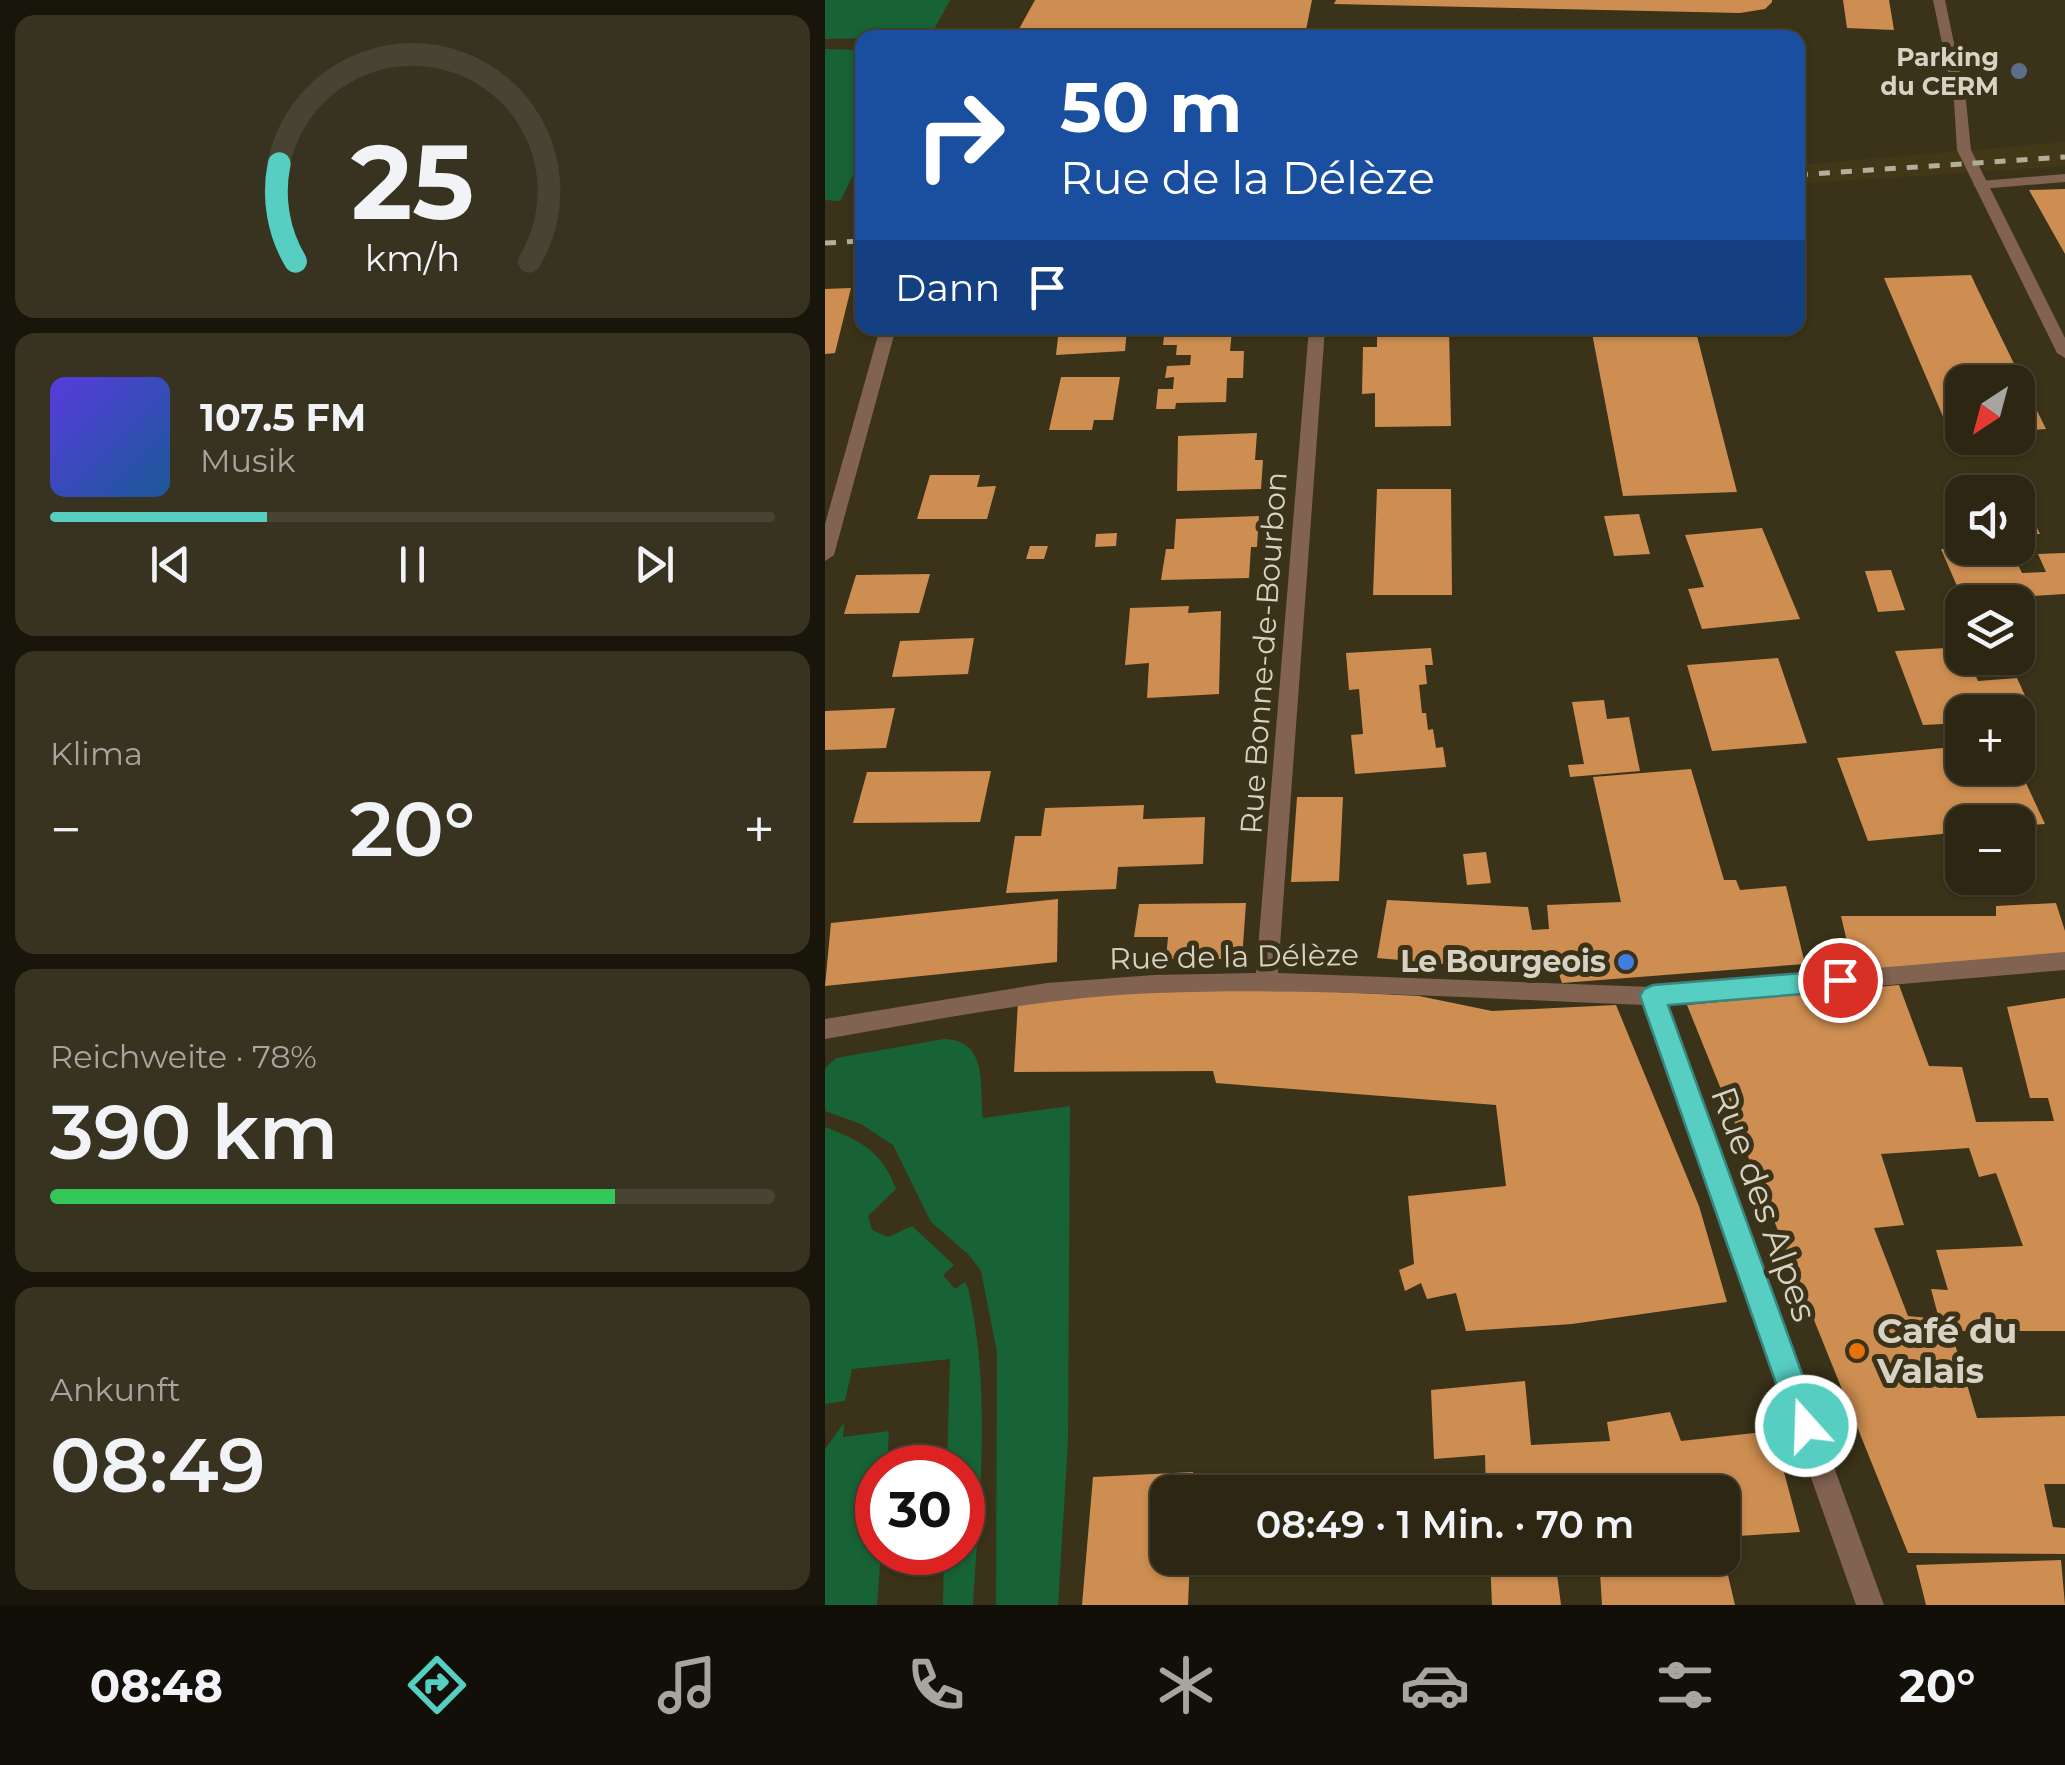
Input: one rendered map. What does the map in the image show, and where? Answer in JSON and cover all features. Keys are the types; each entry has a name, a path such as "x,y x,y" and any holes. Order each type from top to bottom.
{"street":[{"path":"1939,0 1960,101 1962,143 1979,185 2065,353"},
{"path":"1979,185 2065,178"},
{"path":"825,555 886,335"},
{"name":"Rue Bonne-de-Bourbon","path":"1266,982 1316,335"},
{"name":"Rue de la Délèze","path":"825,1028 1047,992 1154,984 1266,982 1653,996 2065,961"},
{"name":"Rue des Alpes","path":"1653,996 1870,1605"}],"shaded area":[{"path":"2065,142 2065,166 1805,184 1805,164"}],"green space":[{"path":"825,0 950,0 934,30 855,30 855,38 825,39"},
{"path":"825,49 855,50 855,172 840,201 825,200"},
{"path":"944,1039 969,1047 975,1056 981,1079 983,1118 1070,1106 1068,1441 1058,1605 996,1605 997,1352 981,1271 969,1255 931,1222 893,1145 861,1124 825,1111 825,1068 836,1058"},
{"path":"825,1127 869,1149 884,1165 896,1189 868,1216 872,1230 888,1237 912,1226 954,1265 943,1275 955,1289 965,1282 968,1288 980,1366 981,1445 948,1445 950,1359 852,1369 845,1401 825,1404"},
{"path":"844,1423 843,1437 889,1431 888,1445 855,1445 855,1575 879,1575 877,1605 825,1605 825,1449"},
{"path":"944,1575 975,1575 973,1605 943,1605"}],"building":[{"path":"1035,0 1312,0 1306,30 1018,30"},
{"path":"1336,0 1772,2 1765,9 1740,13 1334,4"},
{"path":"1843,0 1889,0 1894,30 1847,28"},
{"path":"2065,189 2065,254 2029,190"},
{"path":"1971,275 2015,365 1945,365 1945,421 1884,278"},
{"path":"851,288 835,353 825,354 825,289"},
{"path":"1058,335 1126,335 1125,351 1056,355"},
{"path":"1164,335 1232,335 1230,351 1244,351 1243,378 1227,378 1226,402 1176,403 1175,409 1156,409 1158,389 1173,389 1174,377 1165,378 1167,366 1190,365 1191,355 1176,355 1177,345 1163,345"},
{"path":"1377,335 1449,335 1451,426 1375,427 1375,393 1362,394 1363,347 1377,347"},
{"path":"1592,335 1697,335 1737,492 1623,496"},
{"path":"1061,377 1120,377 1113,420 1094,420 1092,430 1049,430"},
{"path":"2035,406 2046,429 2035,430"},
{"path":"1257,433 1255,460 1263,460 1261,489 1177,491 1178,436"},
{"path":"930,475 980,475 977,487 996,486 987,519 917,519"},
{"path":"1377,489 1451,489 1452,595 1373,595"},
{"path":"1639,514 1650,554 1614,556 1604,516"},
{"path":"1259,516 1249,578 1161,580 1166,549 1174,549 1176,519"},
{"path":"1762,528 1800,619 1702,629 1688,589 1704,587 1685,535"},
{"path":"1117,533 1116,546 1095,547 1096,534"},
{"path":"1030,546 1048,546 1044,559 1026,559"},
{"path":"2065,553 2065,594 2035,596 2035,585 1957,585 1948,565 2018,565 2022,573 2046,572 2038,554"},
{"path":"1891,570 1905,610 1878,612 1865,571"},
{"path":"930,574 919,613 844,614 856,575"},
{"path":"1189,606 1188,613 1221,611 1219,694 1147,698 1149,663 1125,665 1130,608"},
{"path":"974,638 968,674 892,677 900,641"},
{"path":"1431,648 1433,665 1425,665 1427,684 1419,685 1422,713 1426,713 1428,730 1433,729 1436,748 1443,747 1446,767 1355,774 1351,735 1363,734 1359,689 1349,690 1346,653"},
{"path":"1945,648 1945,675 1975,675 1978,681 2017,678 2025,695 1945,695 1945,724 1923,725 1895,651"},
{"path":"1778,658 1807,743 1712,751 1687,665"},
{"path":"1604,700 1607,719 1629,717 1640,771 1570,777 1568,765 1584,764 1572,702"},
{"path":"895,708 886,748 825,750 825,711"},
{"path":"1945,748 1945,785 2027,785 2045,824 2035,825 2035,805 1945,805 1945,834 1868,841 1837,758"},
{"path":"1691,769 1724,880 1736,880 1740,890 1786,886 1805,964 1562,983 1559,974 1377,958 1387,900 1528,907 1532,930 1549,929 1547,905 1621,902 1593,777"},
{"path":"991,771 980,822 853,823 867,772"},
{"path":"1297,797 1343,797 1339,881 1291,882"},
{"path":"1144,805 1143,819 1205,817 1203,864 1118,867 1116,889 1006,893 1015,836 1041,836 1045,808"},
{"path":"1486,852 1491,883 1467,885 1463,854"},
{"path":"1058,899 1057,962 825,986 831,923"},
{"path":"1246,903 1242,959 1166,959 1168,937 1134,937 1139,904"},
{"path":"2056,903 2065,931 2065,953 1854,972 1841,916 1996,916 1996,906"},
{"path":"1899,985 1929,1066 1962,1067 1976,1122 2054,1121 2048,1098 2030,1098 2007,1007 2065,998 2065,1331 1951,1331 1977,1418 2065,1416 2065,1484 2044,1484 2053,1527 2065,1528 2065,1554 1908,1553 1687,1005","holes":["1969,1148 1979,1177 1996,1173 2023,1246 1936,1250 1948,1290 1931,1289 1939,1319 1908,1316 1874,1228 1904,1225 1881,1154"]},
{"path":"1211,986 1419,996 1492,1011 1616,1005 1699,1206 1727,1302 1572,1324 1466,1331 1456,1293 1427,1299 1421,1283 1405,1291 1399,1270 1414,1264 1408,1196 1506,1186 1496,1105 1216,1083 1213,1071 1014,1072 1018,1001"},
{"path":"1525,1381 1531,1445 1610,1441 1607,1422 1670,1412 1681,1441 1773,1431 1800,1532 1740,1536 1740,1475 1486,1475 1485,1455 1434,1459 1431,1390"},
{"path":"1193,1472 1150,1475 1150,1575 1189,1575 1188,1605 1082,1605 1093,1477"},
{"path":"2061,1560 2065,1605 1926,1605 1916,1565"},
{"path":"1491,1575 1557,1575 1561,1605 1492,1605"},
{"path":"1600,1575 1728,1575 1735,1605 1602,1605"}],"railway":[{"path":"1805,174 2065,157"},
{"path":"825,243 855,241"}],"place":[{"name":"Parking du CERM","path":"2019,71"},
{"name":"Le Bourgeois","path":"1626,962"},
{"name":"Café du Valais","path":"1857,1351"}],"route":[{"path":"1806,1426 1653,996 1840,980"}]}
